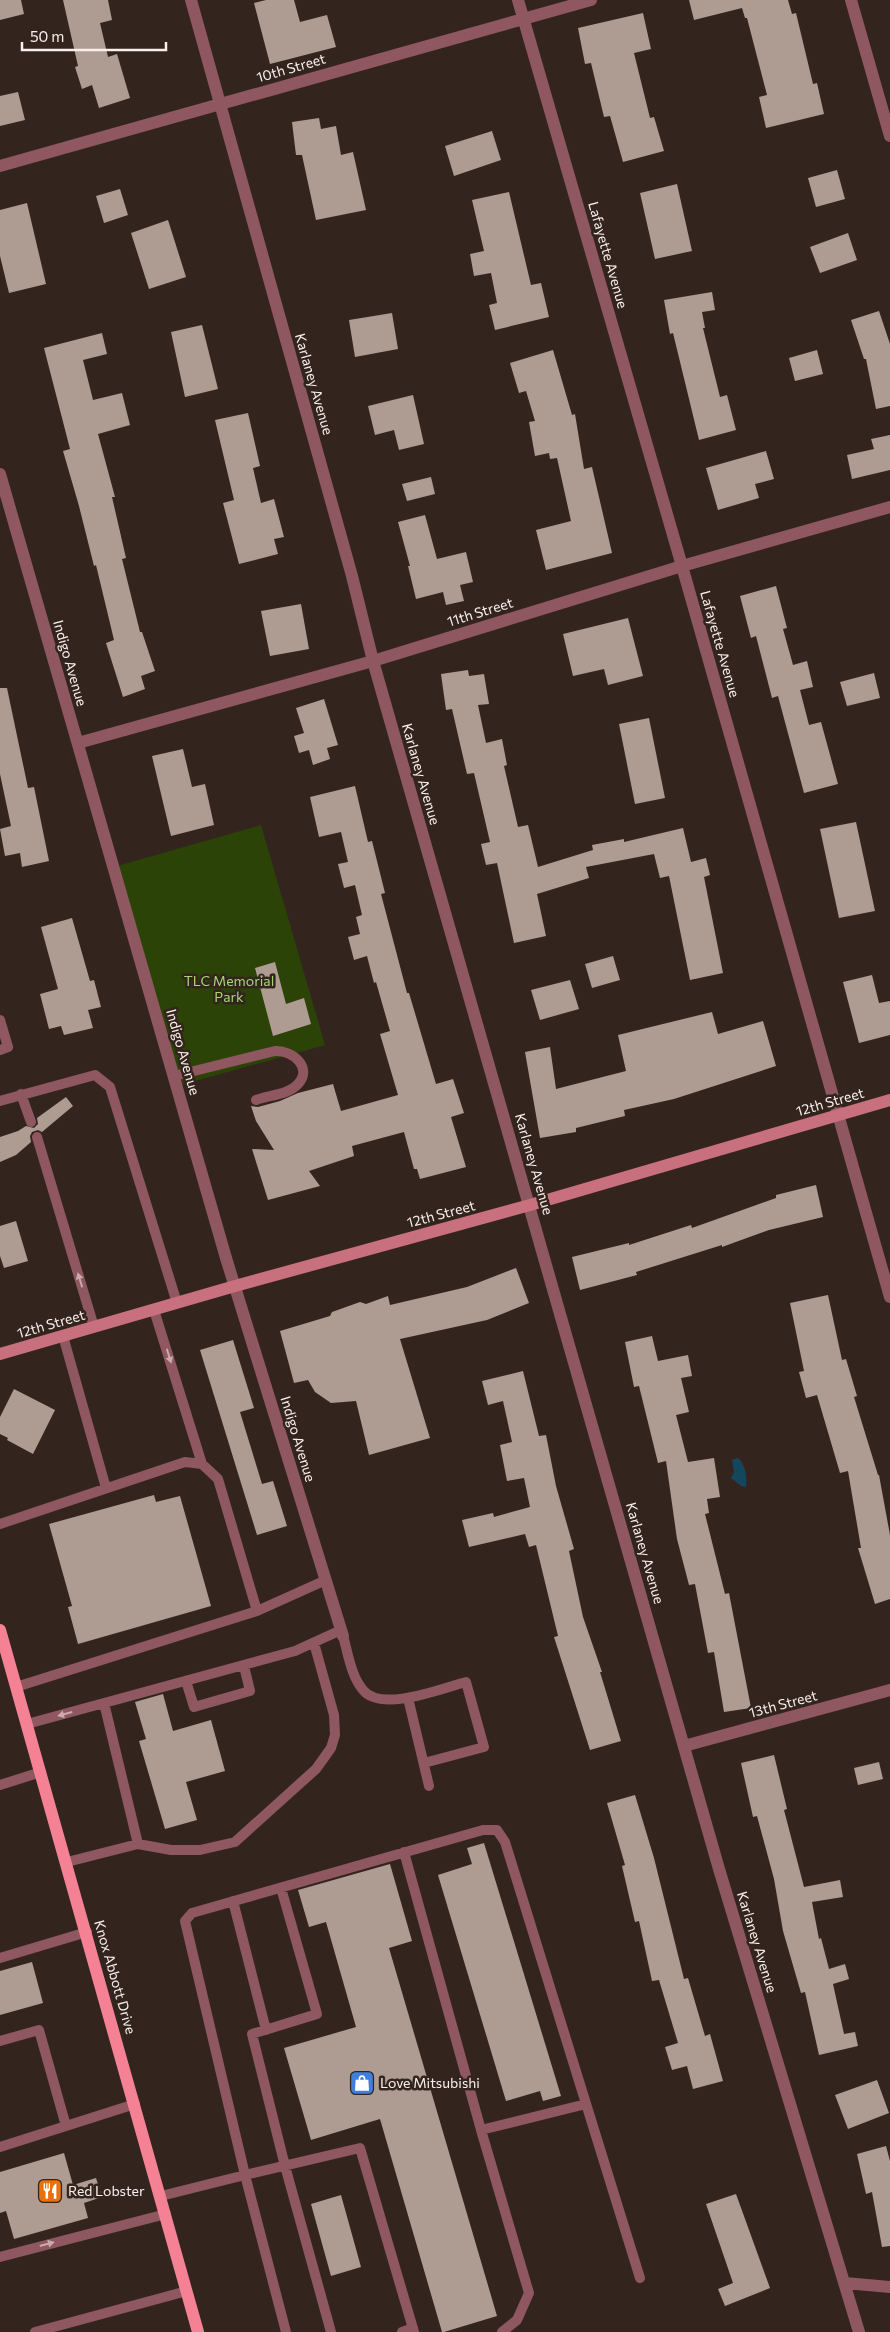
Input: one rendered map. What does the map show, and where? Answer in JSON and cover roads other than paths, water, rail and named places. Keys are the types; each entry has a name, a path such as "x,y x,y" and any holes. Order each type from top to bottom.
{"main road":[{"name":"12th Street","path":"0,1354 235,1286 530,1205 890,1100"},
{"name":"Knox Abbott Drive","path":"0,1633 87,1932 198,2332"}],"street":[{"name":"Karlaney Avenue","path":"191,0 352,576 373,661 684,1746 859,2332"},
{"name":"Lafayette Avenue","path":"518,0 682,566 890,1297"},
{"name":"10th Street","path":"0,166 591,0"},
{"path":"852,0 890,136"},
{"name":"Indigo Avenue","path":"0,474 235,1286 342,1633"},
{"name":"11th Street","path":"78,743 373,661 682,566 890,507"},
{"name":"13th Street","path":"684,1746 890,1690"},
{"path":"845,2284 890,2287"}],"lane":[{"path":"0,1020 8,1047 0,1050"},
{"path":"174,1076 275,1051 288,1052 295,1056 302,1069 302,1077 298,1084 283,1093 256,1100"},
{"path":"0,1101 95,1075 110,1087 177,1303"},
{"path":"21,1094 32,1122"},
{"path":"37,1137 94,1327"},
{"path":"154,1310 202,1464 218,1478 257,1611"},
{"path":"63,1336 106,1488"},
{"path":"0,1524 185,1462 202,1464"},
{"path":"16,1687 257,1611 326,1580"},
{"path":"27,1724 244,1666 295,1651 342,1633 356,1678 364,1692 386,1700 408,1698 466,1682 484,1747 424,1763"},
{"path":"67,1862 138,1844 171,1850 200,1850 234,1842 316,1769 330,1748 335,1735 334,1715 314,1643"},
{"path":"186,1681 194,1707 250,1691 244,1666"},
{"path":"408,1698 430,1786"},
{"path":"104,1703 138,1844"},
{"path":"0,1785 41,1772"},
{"path":"286,2332 245,2175 185,1921 192,1913 483,1830 497,1830 505,1842 640,2278"},
{"path":"404,1852 481,2130 529,2293 517,2320 502,2332"},
{"path":"281,1888 317,2014 252,2034 285,2166 331,2332"},
{"path":"232,1902 266,2030"},
{"path":"0,1958 87,1932"},
{"path":"0,2041 39,2030 66,2126"},
{"path":"0,2147 135,2104"},
{"path":"481,2130 586,2104"},
{"path":"161,2196 360,2148 414,2330 402,2332"},
{"path":"0,2257 166,2214"},
{"path":"35,2332 187,2291"}],"water":[{"path":"738,1458 743,1464 745,1471 746,1487 741,1486 731,1478 734,1472 732,1460"}],"place":[{"name":"Love Mitsubishi","path":"362,2083"},
{"name":"Red Lobster","path":"50,2191"}],"park label":[{"name":"TLC Memorial Park","path":"229,990"}]}
